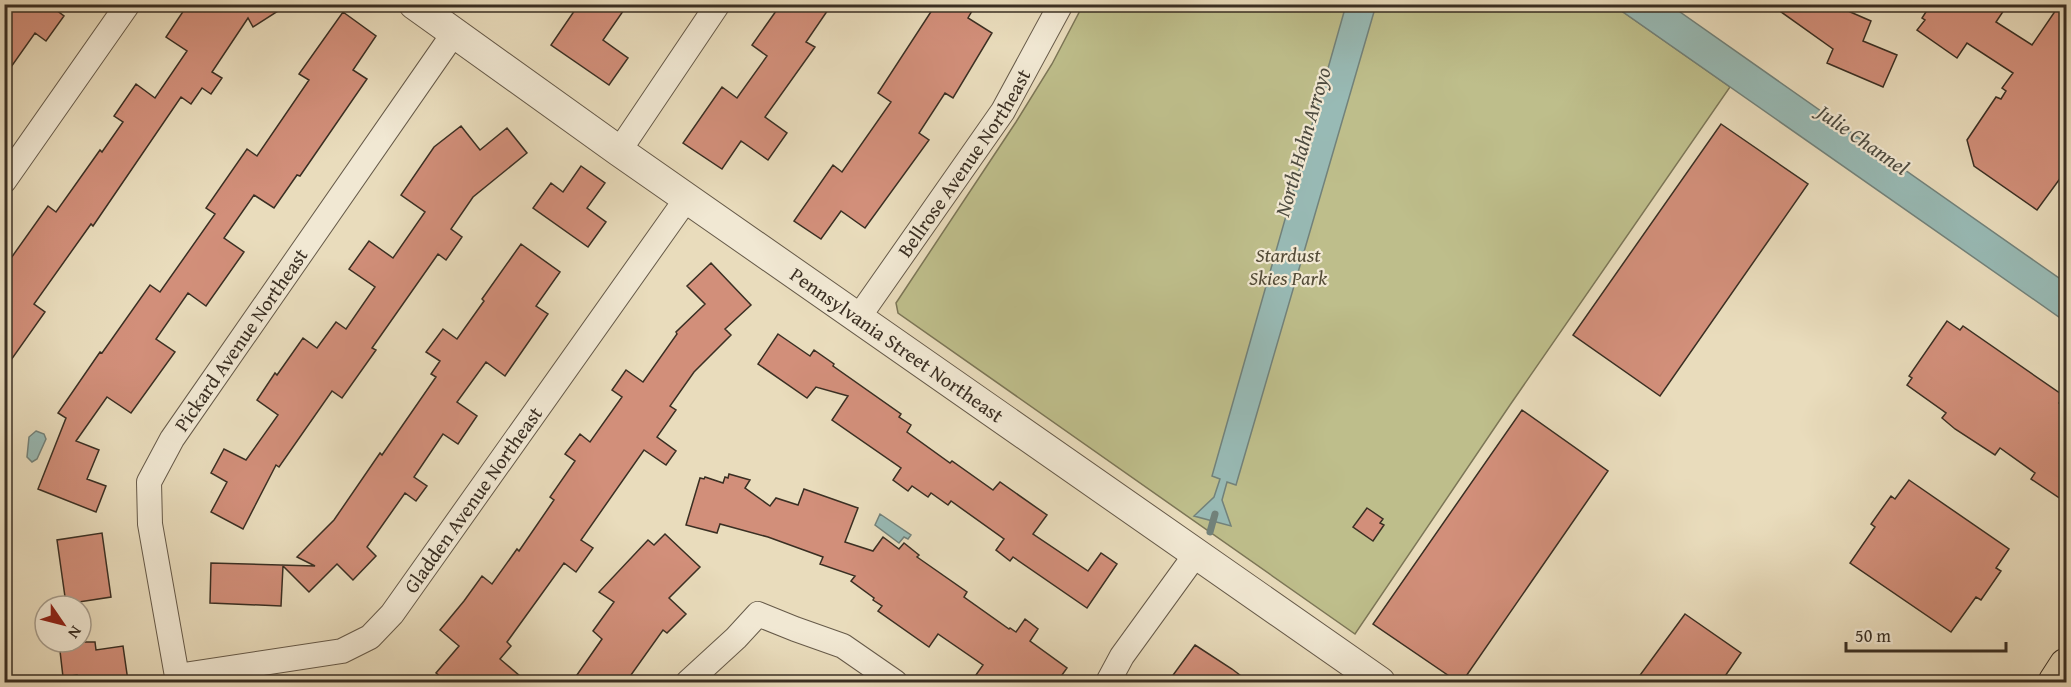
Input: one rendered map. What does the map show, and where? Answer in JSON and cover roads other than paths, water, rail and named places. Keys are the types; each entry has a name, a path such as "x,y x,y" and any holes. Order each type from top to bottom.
{"main road":[{"path":"2055,682 2067,665"}],"street":[{"path":"4,181 128,4"},
{"name":"Pennsylvania Street Northeast","path":"414,4 619,151 1380,682"},
{"path":"619,151 718,4"},
{"name":"Bellrose Avenue Northeast","path":"858,318 1003,111 1049,30 1061,4"},
{"name":"Pickard Avenue Northeast","path":"177,679 150,524 149,482 171,439 454,33"},
{"name":"Gladden Avenue Northeast","path":"177,679 342,651 370,637 392,614 687,198"},
{"path":"1108,682 1122,656 1196,554"},
{"path":"688,682 736,638 758,614 843,646 895,682"}],"water":[{"path":"1346,5 1376,5 1236,485 1227,482 1222,500 1231,526 1194,516 1214,497 1220,479 1212,476"},
{"path":"1613,5 1670,5 2066,283 2066,322"},
{"path":"36,431 44,434 46,439 37,459 32,462 27,457 29,437"},
{"path":"880,514 911,535 908,539 904,537 899,543 875,525"}],"waterway":[{"name":"North Hahn Arroyo","path":"1210,532 1215,514"}],"water label":[{"name":"Julie Channel","path":"1863,140"}],"park label":[{"name":"Stardust Skies Park","path":"1288,266"}]}
